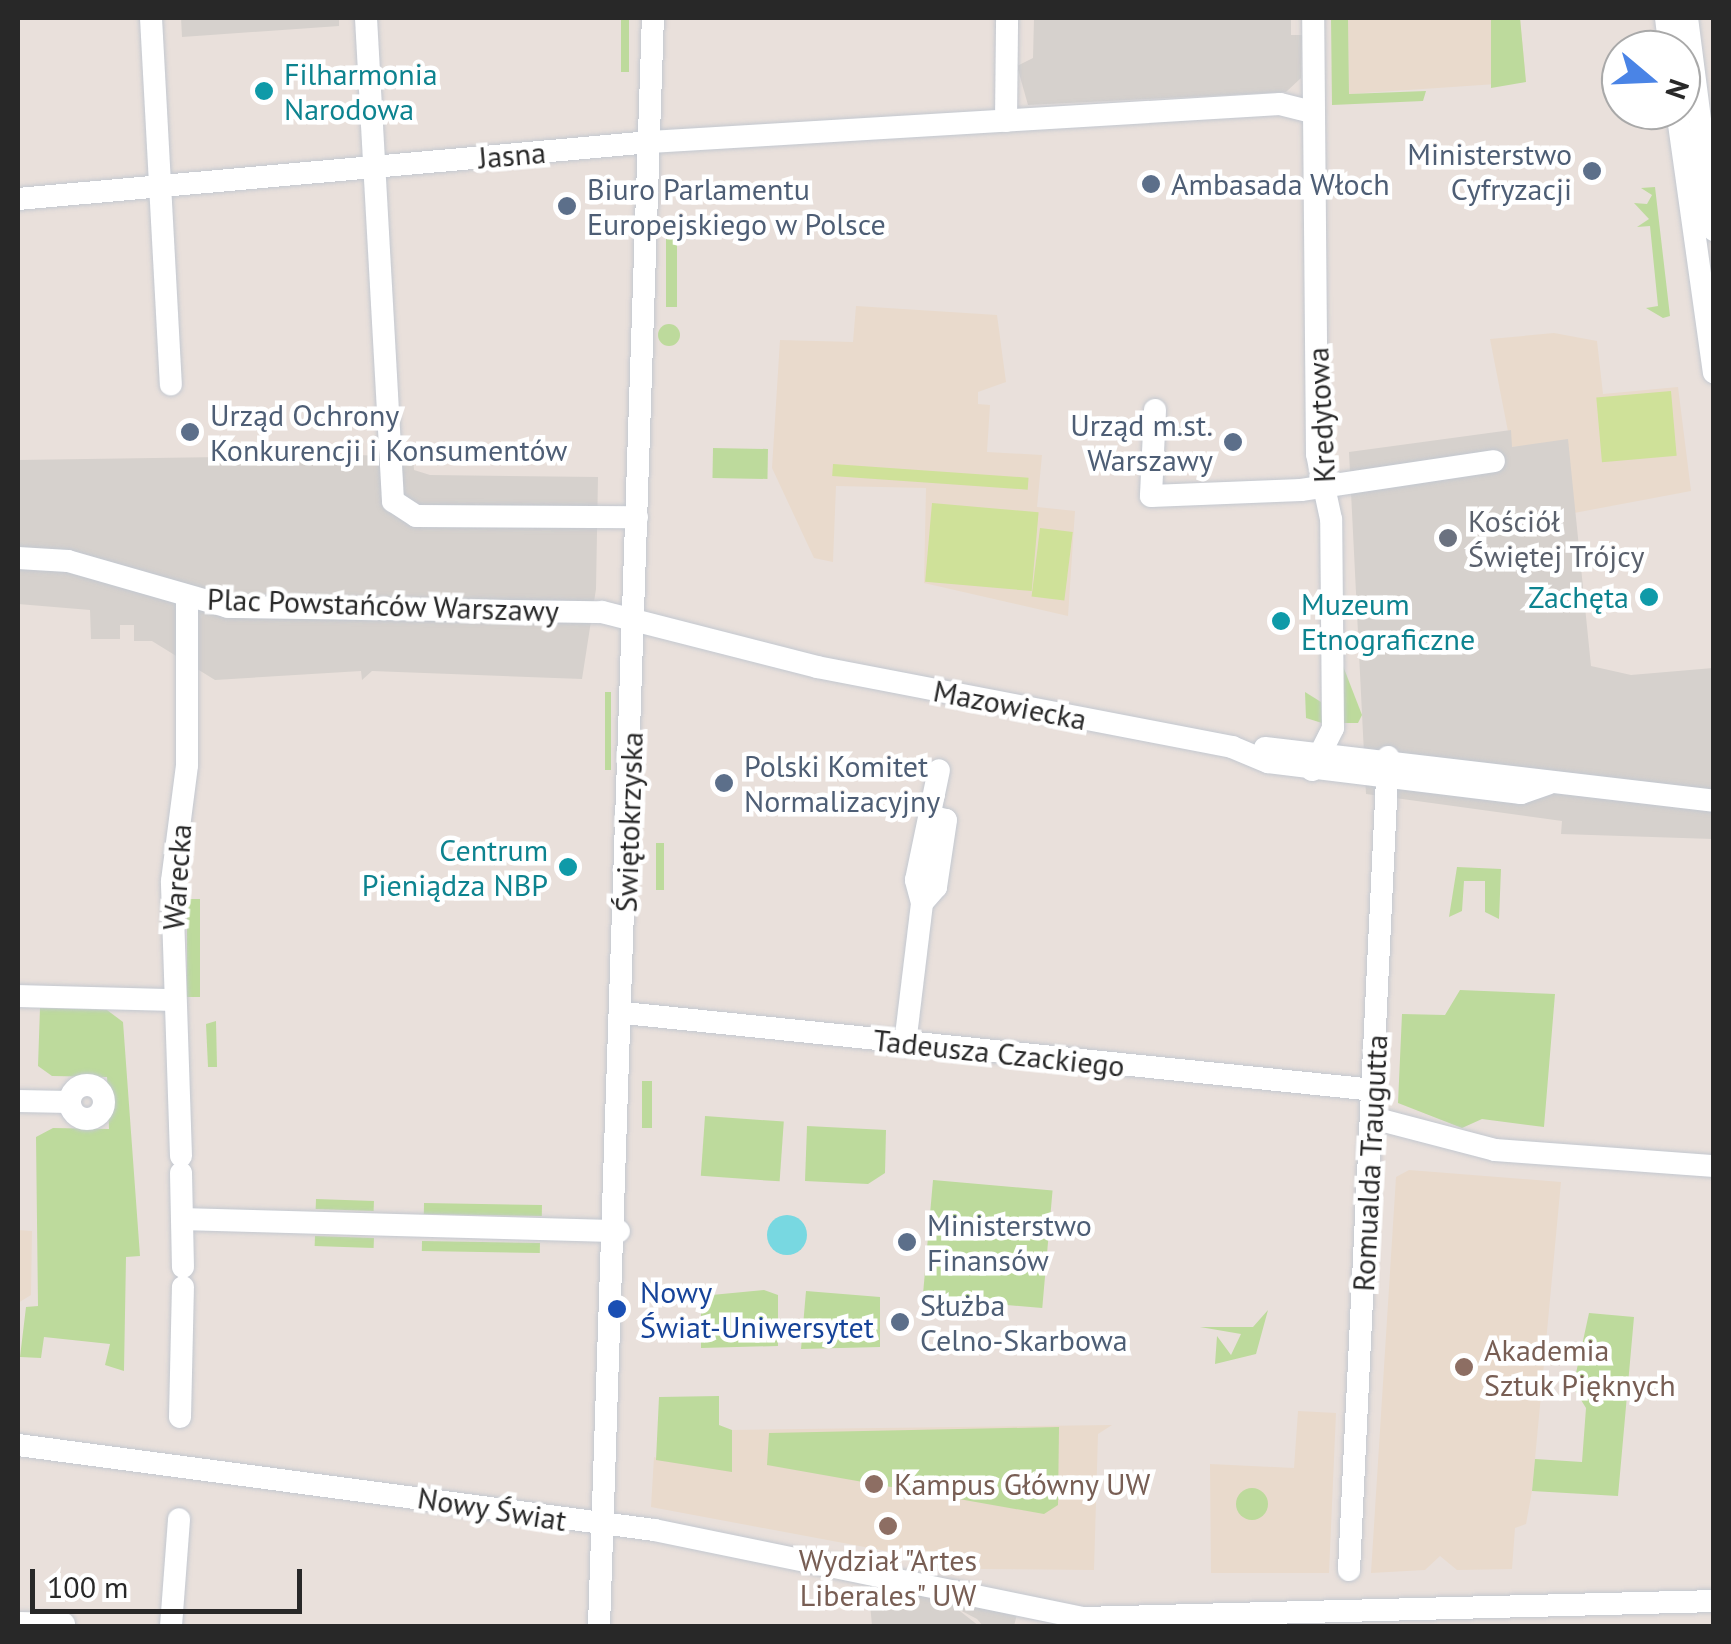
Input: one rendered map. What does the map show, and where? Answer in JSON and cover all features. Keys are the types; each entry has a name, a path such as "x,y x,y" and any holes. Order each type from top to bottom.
{"street":[{"path":"151,18 171,384"},
{"path":"366,18 391,495 416,516 636,517"},
{"name":"Świętokrzyska","path":"599,1626 608,1526 619,1231 636,517 653,18"},
{"path":"1006,18 1006,120"},
{"name":"Kredytowa","path":"1313,18 1322,485 1330,519 1319,761"},
{"path":"1687,18 1714,230"},
{"name":"Jasna","path":"18,199 650,142 1280,104 1313,112"},
{"path":"1680,130 1714,372"},
{"path":"1156,410 1151,496 1322,485 1494,461"},
{"name":"Plac Powstańców Warszawy","path":"18,558 68,562 187,598 634,616"},
{"name":"Warecka","path":"180,1418 183,1218 172,882 185,780 187,598"},
{"name":"Mazowiecka","path":"634,616 817,668 1319,761 1388,769 1521,794 1547,784 1714,800"},
{"name":"Romualda Traugutta","path":"1349,1570 1388,769"},
{"path":"906,1044 922,902 916,880 933,818 939,770"},
{"path":"18,996 174,1000"},
{"name":"Tadeusza Czackiego","path":"624,1013 1374,1090"},
{"path":"18,1101 70,1102"},
{"path":"1373,1118 1495,1150 1714,1166"},
{"path":"183,1218 619,1231"},
{"name":"Nowy Świat","path":"18,1445 608,1526 1117,1620 1714,1601"},
{"path":"171,1626 179,1520"},
{"path":"18,1623 64,1624"}],"shaded area":[{"path":"181,18 339,18 339,26 182,37"},
{"path":"1034,18 1291,18 1291,35 1302,35 1301,78 1286,92 1028,105 1017,66 1033,58"},
{"path":"1348,18 1520,18 1526,82 1349,94"},
{"path":"856,306 997,315 1006,382 978,392 978,404 990,405 987,452 1042,455 1037,507 1075,511 1068,616 924,583 926,488 836,486 833,562 814,558 772,468 780,340 853,342"},
{"path":"1554,333 1597,341 1603,394 1678,387 1691,491 1574,513 1557,443 1511,447 1490,339"},
{"path":"1511,430 1512,447 1568,439 1591,666 1631,675 1713,668 1713,839 1561,834 1562,821 1366,794 1349,452"},
{"path":"413,457 414,470 430,475 598,477 596,589 582,679 372,671 362,680 361,671 215,680 152,641 134,641 134,625 120,625 120,639 91,639 90,610 18,604 18,460"},
{"name":"Akademia Sztuk Pięknych","path":"1409,1170 1561,1182 1532,1491 1526,1524 1515,1528 1512,1569 1457,1570 1440,1556 1425,1570 1371,1573 1396,1177"},
{"path":"18,1230 32,1231 31,1295 18,1303"},
{"name":"Kampus Główny UW","path":"1298,1411 1336,1413 1329,1573 1211,1573 1210,1464 1294,1468"},
{"name":"Kampus Główny UW","path":"1112,1425 1098,1434 1094,1570 982,1569 651,1507 654,1457 669,1462 732,1430"},
{"path":"868,1581 1017,1614 1014,1626 983,1626 956,1608 979,1626 872,1626"}],"green space":[{"path":"621,18 629,18 629,72 621,72"},
{"path":"1331,18 1348,18 1349,94 1426,91 1423,101 1332,105"},
{"path":"1491,18 1520,18 1526,82 1491,88"},
{"path":"1655,187 1670,316 1663,318 1646,308 1658,306 1650,226 1637,227 1649,219 1634,203 1647,204 1652,195 1641,188"},
{"path":"666,230 677,230 677,307 666,307"},
{"path":"665,324 673,324 680,335 673,346 665,346 658,339 658,331"},
{"path":"1671,391 1677,456 1602,462 1596,398"},
{"path":"713,448 768,449 767,479 712,478"},
{"path":"833,464 1029,478 1028,490 832,476"},
{"path":"932,503 1039,512 1032,591 925,582"},
{"path":"1040,528 1073,532 1064,601 1032,596"},
{"path":"1343,666 1362,715 1358,723 1343,723"},
{"path":"605,692 611,692 611,770 605,770"},
{"path":"1305,692 1321,702 1322,723 1306,718"},
{"path":"656,843 664,843 664,890 656,890"},
{"path":"1457,867 1501,869 1499,919 1485,912 1485,881 1464,881 1462,911 1449,917"},
{"path":"187,899 200,899 200,997 187,997"},
{"path":"1460,990 1555,994 1544,1127 1482,1119 1462,1128 1398,1103 1402,1014 1445,1015"},
{"path":"40,1008 107,1010 123,1022 140,1256 126,1257 124,1371 105,1365 110,1344 44,1337 41,1358 20,1357 26,1307 38,1306 36,1137 53,1128 109,1129 107,1077 52,1076 38,1066"},
{"path":"216,1021 217,1067 208,1067 206,1024"},
{"path":"642,1081 652,1081 652,1128 642,1128"},
{"path":"705,1116 784,1122 780,1181 701,1176"},
{"path":"807,1126 886,1130 885,1173 868,1184 805,1181"},
{"path":"933,1180 1053,1190 1042,1308 923,1298"},
{"path":"316,1199 374,1201 374,1211 316,1209"},
{"path":"424,1203 542,1205 542,1216 424,1214"},
{"path":"315,1236 374,1238 374,1248 315,1246"},
{"path":"422,1241 540,1243 540,1253 422,1251"},
{"path":"764,1290 778,1295 778,1346 701,1348 701,1296"},
{"path":"806,1291 880,1297 880,1347 801,1349"},
{"path":"1268,1310 1256,1354 1215,1364 1217,1336 1231,1355 1241,1334 1200,1327 1253,1327"},
{"path":"1589,1313 1634,1317 1618,1496 1532,1491 1535,1459 1582,1462 1586,1408 1573,1387"},
{"path":"719,1396 719,1425 732,1430 732,1472 656,1460 659,1397"},
{"path":"1059,1427 1058,1505 1044,1514 767,1465 769,1433"},
{"path":"1252,1488 1263,1493 1268,1504 1263,1515 1252,1520 1241,1515 1236,1504 1241,1493"}],"water":[{"path":"787,1215 801,1221 807,1235 801,1249 787,1255 773,1249 767,1235 773,1221"}],"place":[{"name":"Filharmonia Narodowa","path":"264,91"},
{"name":"Ministerstwo Cyfryzacji","path":"1592,171"},
{"name":"Ambasada Włoch","path":"1151,184"},
{"name":"Biuro Parlamentu Europejskiego w Polsce","path":"567,206"},
{"name":"Urząd Ochrony Konkurencji i Konsumentów","path":"190,432"},
{"name":"Urząd m.st. Warszawy","path":"1233,442"},
{"name":"Kościół Świętej Trójcy","path":"1448,538"},
{"name":"Zachęta","path":"1649,597"},
{"name":"Muzeum Etnograficzne","path":"1281,621"},
{"name":"Polski Komitet Normalizacyjny","path":"724,783"},
{"name":"Centrum Pieniądza NBP","path":"568,867"},
{"name":"Ministerstwo Finansów","path":"907,1242"},
{"name":"Nowy Świat-Uniwersytet","path":"617,1309"},
{"name":"Służba Celno-Skarbowa","path":"900,1322"},
{"name":"Akademia Sztuk Pięknych","path":"1464,1367"},
{"name":"Kampus Główny UW","path":"874,1484"},
{"name":"Wydział \"Artes Liberales\" UW","path":"888,1526"}]}
